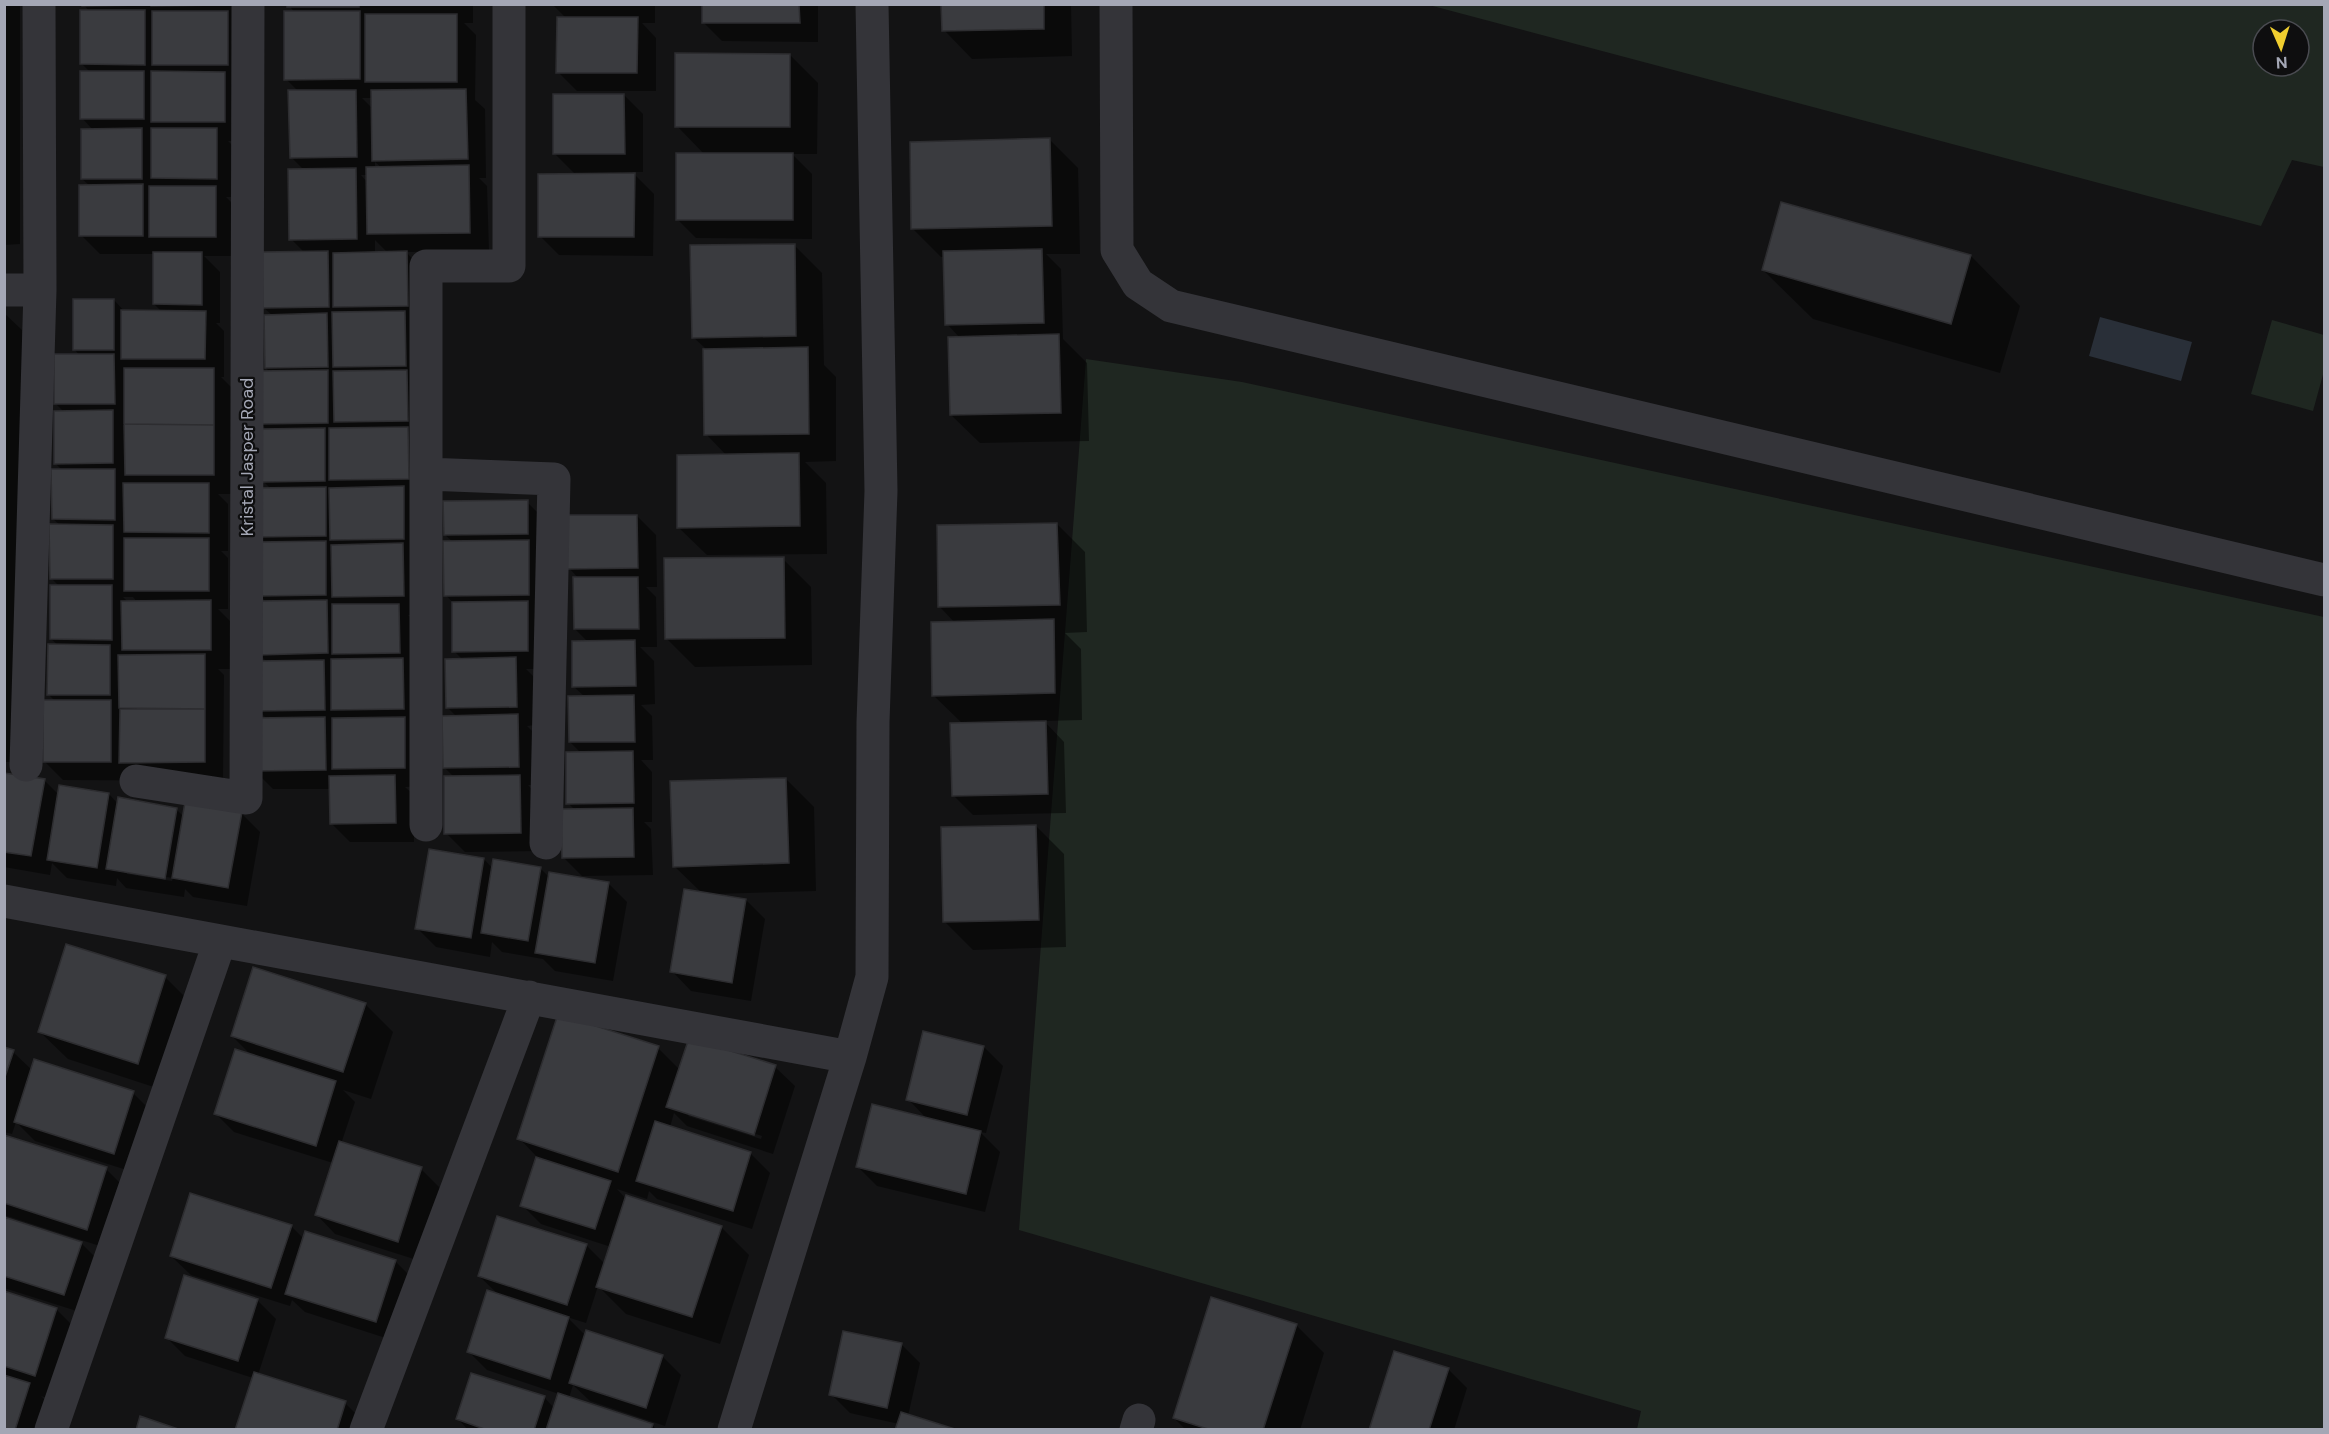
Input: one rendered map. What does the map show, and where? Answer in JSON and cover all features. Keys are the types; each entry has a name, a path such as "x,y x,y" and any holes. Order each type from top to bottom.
{"street":[{"path":"26,765 40,290 39,4"},
{"name":"Kristal Jasper Road","path":"136,781 246,798 248,4"},
{"path":"426,825 426,266 510,266 509,4"},
{"path":"734,1430 850,1057 872,977 873,722 881,491 872,4"},
{"path":"1116,4 1117,250 1138,284 1171,306 2325,580"},
{"path":"4,290 40,290"},
{"path":"426,474 554,478 546,843"},
{"path":"4,901 850,1057"},
{"path":"51,1430 220,940"},
{"path":"366,1430 529,998"}],"shaded area":[{"path":"1429,5 2324,5 2324,167 2292,160 2261,226"},
{"path":"2100,317 2192,342 2181,381 2089,356"},
{"path":"2272,320 2324,335 2324,371 2313,411 2251,394"},
{"path":"1086,359 1242,382 2324,617 2324,1429 1637,1429 1641,1411 1019,1230"}],"building":[{"path":"82,4 145,4 145,5 82,6"},
{"path":"151,4 222,4 222,5 151,6"},
{"path":"287,4 359,4 359,7 287,7"},
{"path":"702,4 799,4 800,23 702,23"},
{"path":"941,4 1044,4 1044,29 942,31"},
{"path":"80,10 145,10 145,65 80,64"},
{"path":"152,11 228,11 228,65 152,65"},
{"path":"284,11 360,11 360,79 284,80"},
{"path":"365,14 457,14 457,82 365,82"},
{"path":"557,17 638,17 637,73 556,73"},
{"path":"675,53 790,54 790,127 675,127"},
{"path":"80,71 144,71 144,119 80,119"},
{"path":"151,71 225,72 225,122 151,122"},
{"path":"466,89 468,159 372,161 371,90"},
{"path":"288,90 356,90 357,157 290,158"},
{"path":"553,94 624,94 625,154 553,154"},
{"path":"142,128 142,179 81,179 81,129"},
{"path":"151,128 217,128 217,179 151,178"},
{"path":"1050,138 1052,226 911,229 910,142"},
{"path":"676,153 793,153 793,220 676,220"},
{"path":"469,165 470,233 367,234 366,167"},
{"path":"356,168 357,239 289,240 288,169"},
{"path":"635,173 634,237 538,237 538,174"},
{"path":"143,184 143,236 79,236 79,185"},
{"path":"149,186 216,186 216,237 149,237"},
{"path":"1781,202 1971,255 1951,324 1762,270"},
{"path":"795,244 796,336 692,338 690,245"},
{"path":"1042,249 1044,323 945,325 943,251"},
{"path":"328,251 329,307 263,308 262,252"},
{"path":"407,251 408,306 333,307 333,253"},
{"path":"153,252 202,252 202,305 153,304"},
{"path":"73,299 114,299 114,350 73,350"},
{"path":"121,310 206,311 205,359 121,359"},
{"path":"405,311 406,366 333,367 332,312"},
{"path":"327,313 328,367 265,368 264,315"},
{"path":"1059,334 1061,413 950,415 948,337"},
{"path":"808,347 809,434 704,435 703,349"},
{"path":"54,354 114,354 115,404 54,404"},
{"path":"124,368 214,368 214,425 124,424"},
{"path":"328,370 328,423 258,424 257,371"},
{"path":"407,370 408,421 334,422 333,371"},
{"path":"113,410 113,463 54,464 54,411"},
{"path":"124,424 214,425 214,475 125,475"},
{"path":"408,427 409,479 329,480 329,428"},
{"path":"325,428 325,481 262,482 261,429"},
{"path":"799,453 800,526 677,528 677,455"},
{"path":"51,469 115,469 115,520 52,519"},
{"path":"123,483 209,483 209,533 124,532"},
{"path":"404,486 404,539 330,540 329,488"},
{"path":"326,487 326,536 255,537 255,488"},
{"path":"528,500 528,534 444,535 443,501"},
{"path":"567,515 637,515 638,568 567,569"},
{"path":"1057,523 1060,605 938,607 937,525"},
{"path":"49,524 113,525 113,579 50,579"},
{"path":"124,538 209,538 209,591 124,591"},
{"path":"529,540 529,595 444,596 443,541"},
{"path":"326,541 326,595 258,596 257,542"},
{"path":"403,543 404,596 332,597 331,545"},
{"path":"784,557 785,638 665,639 664,558"},
{"path":"573,577 638,577 639,629 574,629"},
{"path":"50,585 112,585 112,640 50,639"},
{"path":"211,600 211,650 122,650 121,601"},
{"path":"327,600 328,653 258,655 257,601"},
{"path":"528,601 528,651 452,652 452,602"},
{"path":"332,604 399,604 400,653 332,654"},
{"path":"1054,619 1055,693 932,696 931,622"},
{"path":"635,640 636,686 572,687 572,641"},
{"path":"48,644 110,645 110,695 47,695"},
{"path":"205,654 205,709 119,708 118,655"},
{"path":"516,657 517,707 446,708 445,659"},
{"path":"403,658 404,709 331,710 331,659"},
{"path":"324,660 325,710 257,711 257,661"},
{"path":"634,695 635,742 569,742 568,696"},
{"path":"43,700 111,700 111,762 43,762"},
{"path":"120,709 205,709 205,762 119,763"},
{"path":"518,714 519,767 443,768 442,716"},
{"path":"325,717 326,770 252,771 252,718"},
{"path":"405,717 405,768 332,769 332,718"},
{"path":"1046,721 1048,794 952,796 950,723"},
{"path":"633,751 634,803 566,804 566,752"},
{"path":"4,773 45,779 31,856 4,852"},
{"path":"395,775 396,823 330,824 329,776"},
{"path":"520,775 521,833 444,834 444,776"},
{"path":"786,778 789,863 673,867 670,781"},
{"path":"59,785 109,793 97,868 47,860"},
{"path":"118,797 177,808 165,879 106,869"},
{"path":"185,802 242,812 228,888 172,878"},
{"path":"633,808 634,857 562,858 561,809"},
{"path":"1036,825 1039,920 943,922 941,827"},
{"path":"429,849 484,858 471,938 415,929"},
{"path":"493,859 541,867 528,941 481,933"},
{"path":"549,872 609,882 595,963 535,953"},
{"path":"684,889 746,899 732,983 670,972"},
{"path":"66,944 166,975 138,1064 38,1032"},
{"path":"253,967 366,1003 343,1072 231,1036"},
{"path":"558,1014 659,1046 618,1172 517,1139"},
{"path":"923,1031 984,1046 967,1115 906,1100"},
{"path":"689,1038 776,1065 754,1135 666,1107"},
{"path":"4,1047 14,1050 4,1080"},
{"path":"235,1049 336,1081 316,1146 214,1114"},
{"path":"34,1059 134,1091 114,1154 14,1122"},
{"path":"872,1104 981,1131 966,1194 856,1167"},
{"path":"655,1121 751,1152 733,1211 636,1181"},
{"path":"4,1135 107,1167 87,1230 4,1203"},
{"path":"339,1141 422,1167 398,1242 315,1215"},
{"path":"536,1157 611,1181 595,1229 520,1206"},
{"path":"190,1193 292,1225 271,1288 170,1256"},
{"path":"626,1195 722,1226 692,1317 596,1287"},
{"path":"497,1216 587,1244 567,1305 478,1276"},
{"path":"4,1217 82,1242 64,1295 4,1276"},
{"path":"305,1231 396,1260 376,1322 285,1294"},
{"path":"184,1275 258,1299 238,1361 165,1338"},
{"path":"487,1290 569,1317 550,1379 467,1352"},
{"path":"4,1291 57,1308 35,1376 4,1366"},
{"path":"1211,1297 1297,1324 1263,1430 1211,1430 1173,1418"},
{"path":"586,1330 663,1355 646,1408 569,1383"},
{"path":"843,1331 902,1343 887,1408 829,1395"},
{"path":"1394,1351 1449,1368 1429,1430 1369,1430"},
{"path":"254,1372 346,1401 337,1430 235,1430"},
{"path":"471,1373 545,1396 534,1430 487,1430 456,1419"},
{"path":"4,1375 30,1383 15,1430 4,1430"},
{"path":"558,1393 653,1424 651,1430 546,1430"},
{"path":"901,1412 958,1430 895,1430"},
{"path":"140,1416 181,1430 136,1430"}]}
